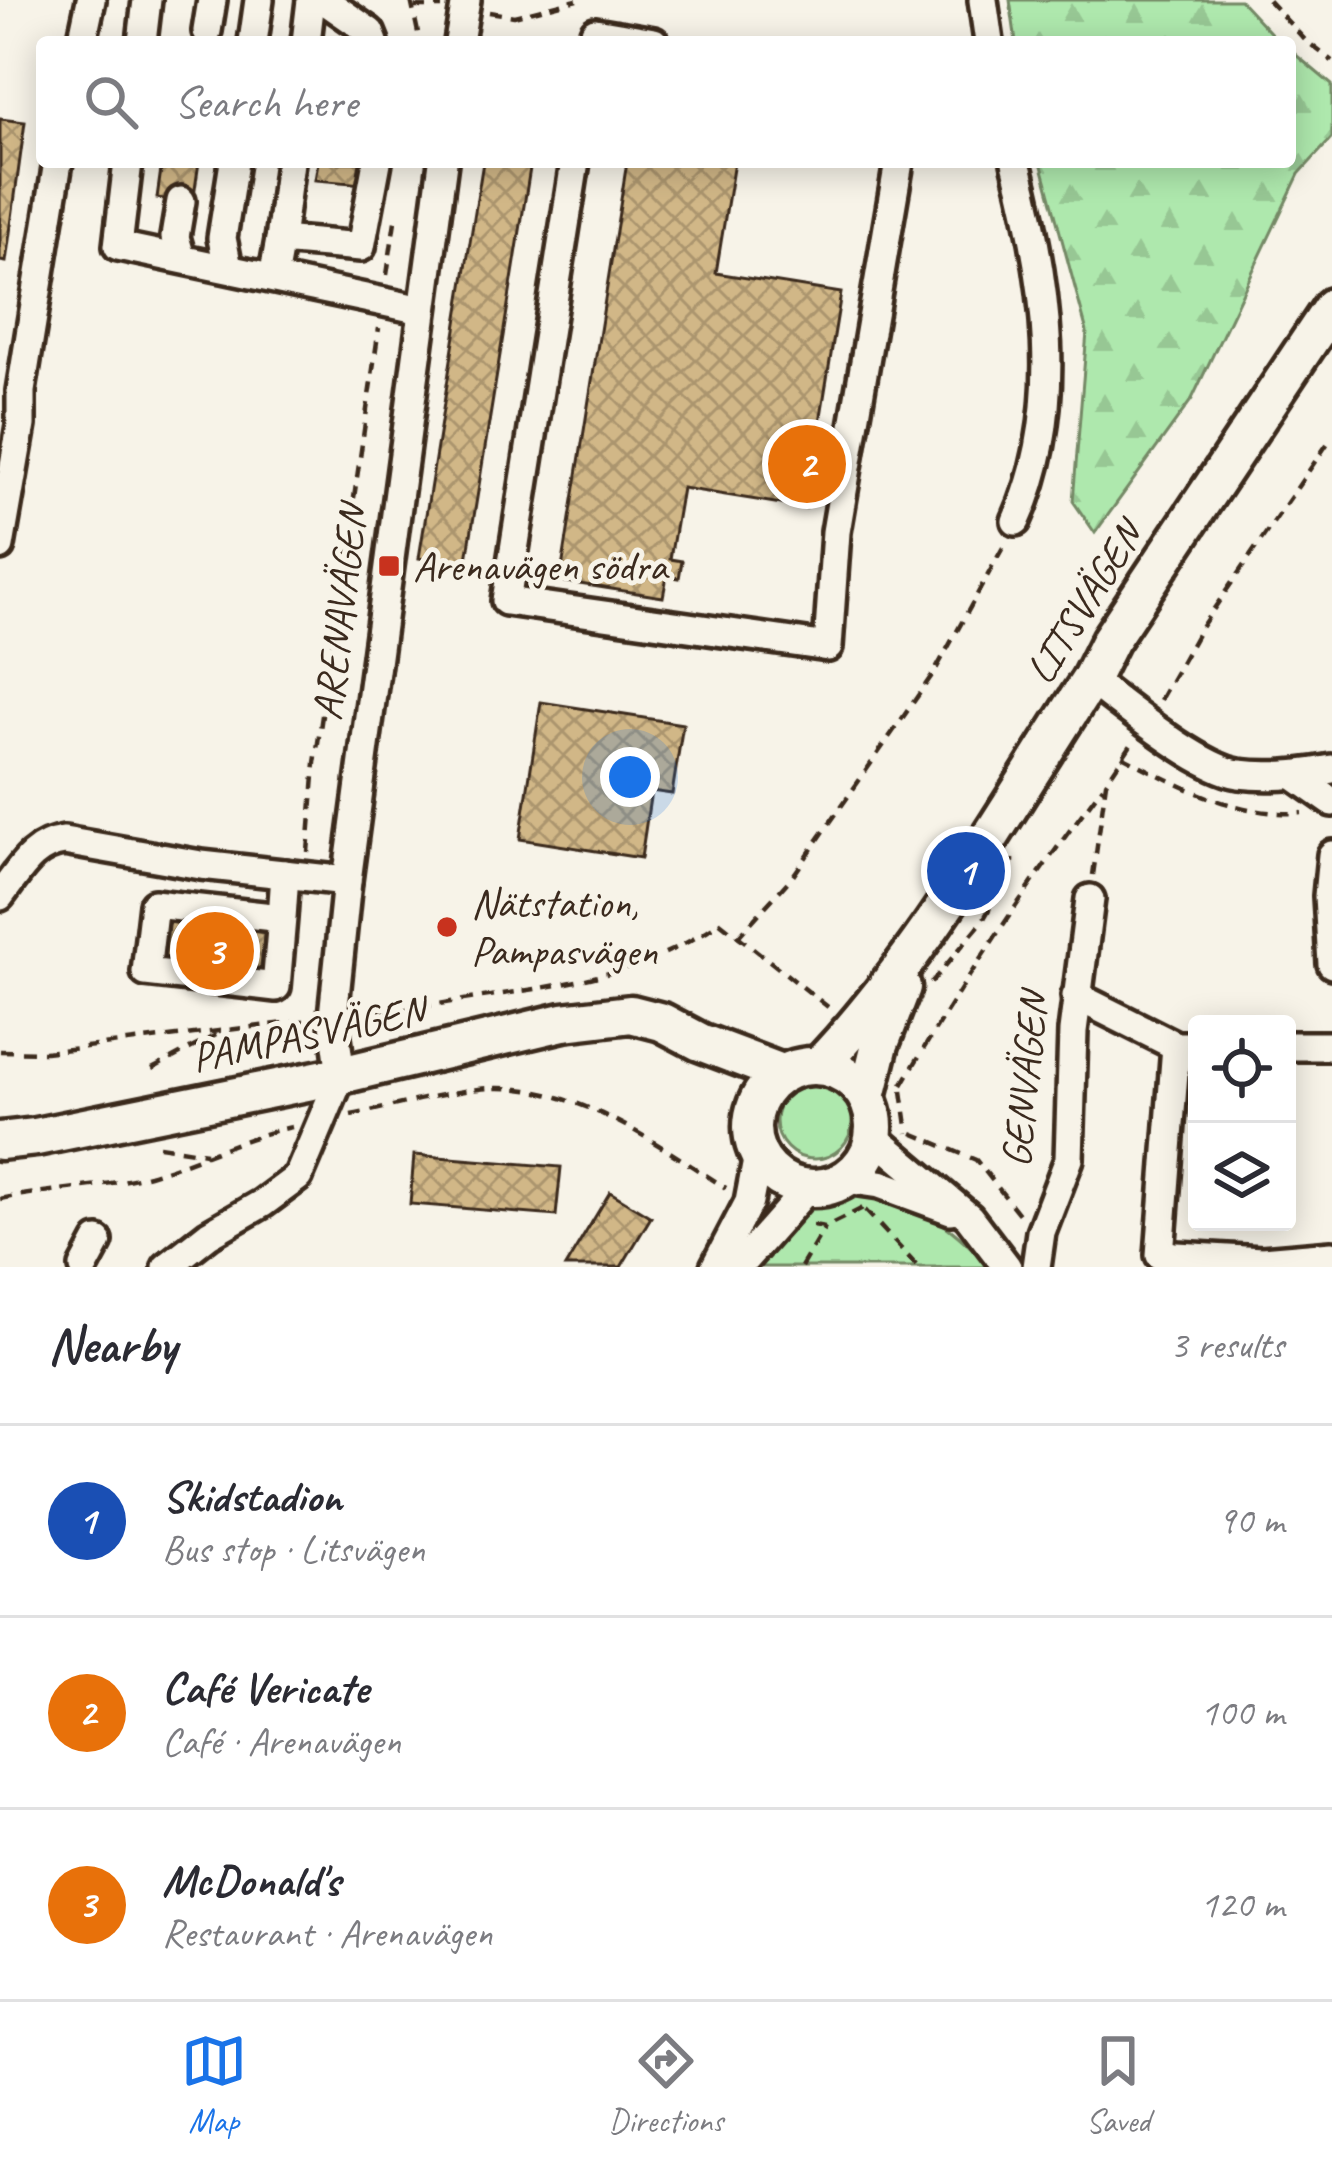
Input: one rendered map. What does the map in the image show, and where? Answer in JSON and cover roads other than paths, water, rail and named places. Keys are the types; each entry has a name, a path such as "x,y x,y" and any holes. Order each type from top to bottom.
{"main road":[{"name":"LITSVÄGEN","path":"820,1065 868,1035 916,950 1090,680 1110,640 1332,307"},
{"name":"PAMPASVÄGEN","path":"0,1141 341,1075 563,1022 632,1014 782,1073"},
{"name":"LITSVÄGEN","path":"868,1035 884,1092"},
{"path":"700,1042 752,1114"},
{"path":"820,1065 884,1092 874,1117 893,1140 867,1157 864,1191 807,1189 781,1180 758,1155 751,1134 752,1114 761,1093 782,1073 820,1065"}],"street":[{"path":"83,36 91,0"},
{"path":"143,36 147,0"},
{"path":"207,31 212,0"},
{"path":"254,36 259,0"},
{"path":"307,36 311,0"},
{"path":"324,0 372,36"},
{"path":"983,0 988,36"},
{"path":"460,36 464,4"},
{"path":"0,546 57,168"},
{"path":"127,168 118,246 422,310"},
{"path":"227,268 222,238 233,168"},
{"path":"273,278 289,168"},
{"path":"280,240 361,247 376,168"},
{"name":"ARENAVÄGEN","path":"341,1075 333,1016 347,881 442,168"},
{"path":"574,168 506,601 828,647 836,532 898,168"},
{"path":"1016,520 1029,491 1043,432 1046,376 1040,272 1017,168"},
{"path":"181,201 175,237 182,258"},
{"path":"1090,680 1148,723 1234,773 1295,776 1332,770"},
{"path":"1295,776 1332,802"},
{"path":"0,896 32,854 49,843 64,841 200,865 347,881"},
{"path":"1332,855 1328,896 1332,964"},
{"path":"282,918 154,904 146,972 277,987 282,918 295,875"},
{"name":"GENVÄGEN","path":"1036,1267 1041,1232 1069,1159 1076,996 1090,898"},
{"path":"1076,996 1187,1046 1160,1255 1262,1261 1332,1255"},
{"path":"1296,1046 1332,1046"},
{"path":"167,1267 298,1177 341,1075"},
{"name":"GENVÄGEN","path":"893,1140 969,1217 1006,1267"},
{"path":"715,1267 749,1202 758,1155"},
{"path":"738,1267 807,1189"},
{"name":"GENVÄGEN","path":"864,1191 969,1217"},
{"path":"84,1267 98,1240"}],"place":[{"name":"Café Vericate","path":"807,464"},
{"name":"Arenavägen södra","path":"389,566"},
{"name":"Skidstadion","path":"966,871"},
{"name":"Nätstation, Pampasvägen","path":"447,927"},
{"name":"McDonald's","path":"215,951"}]}
